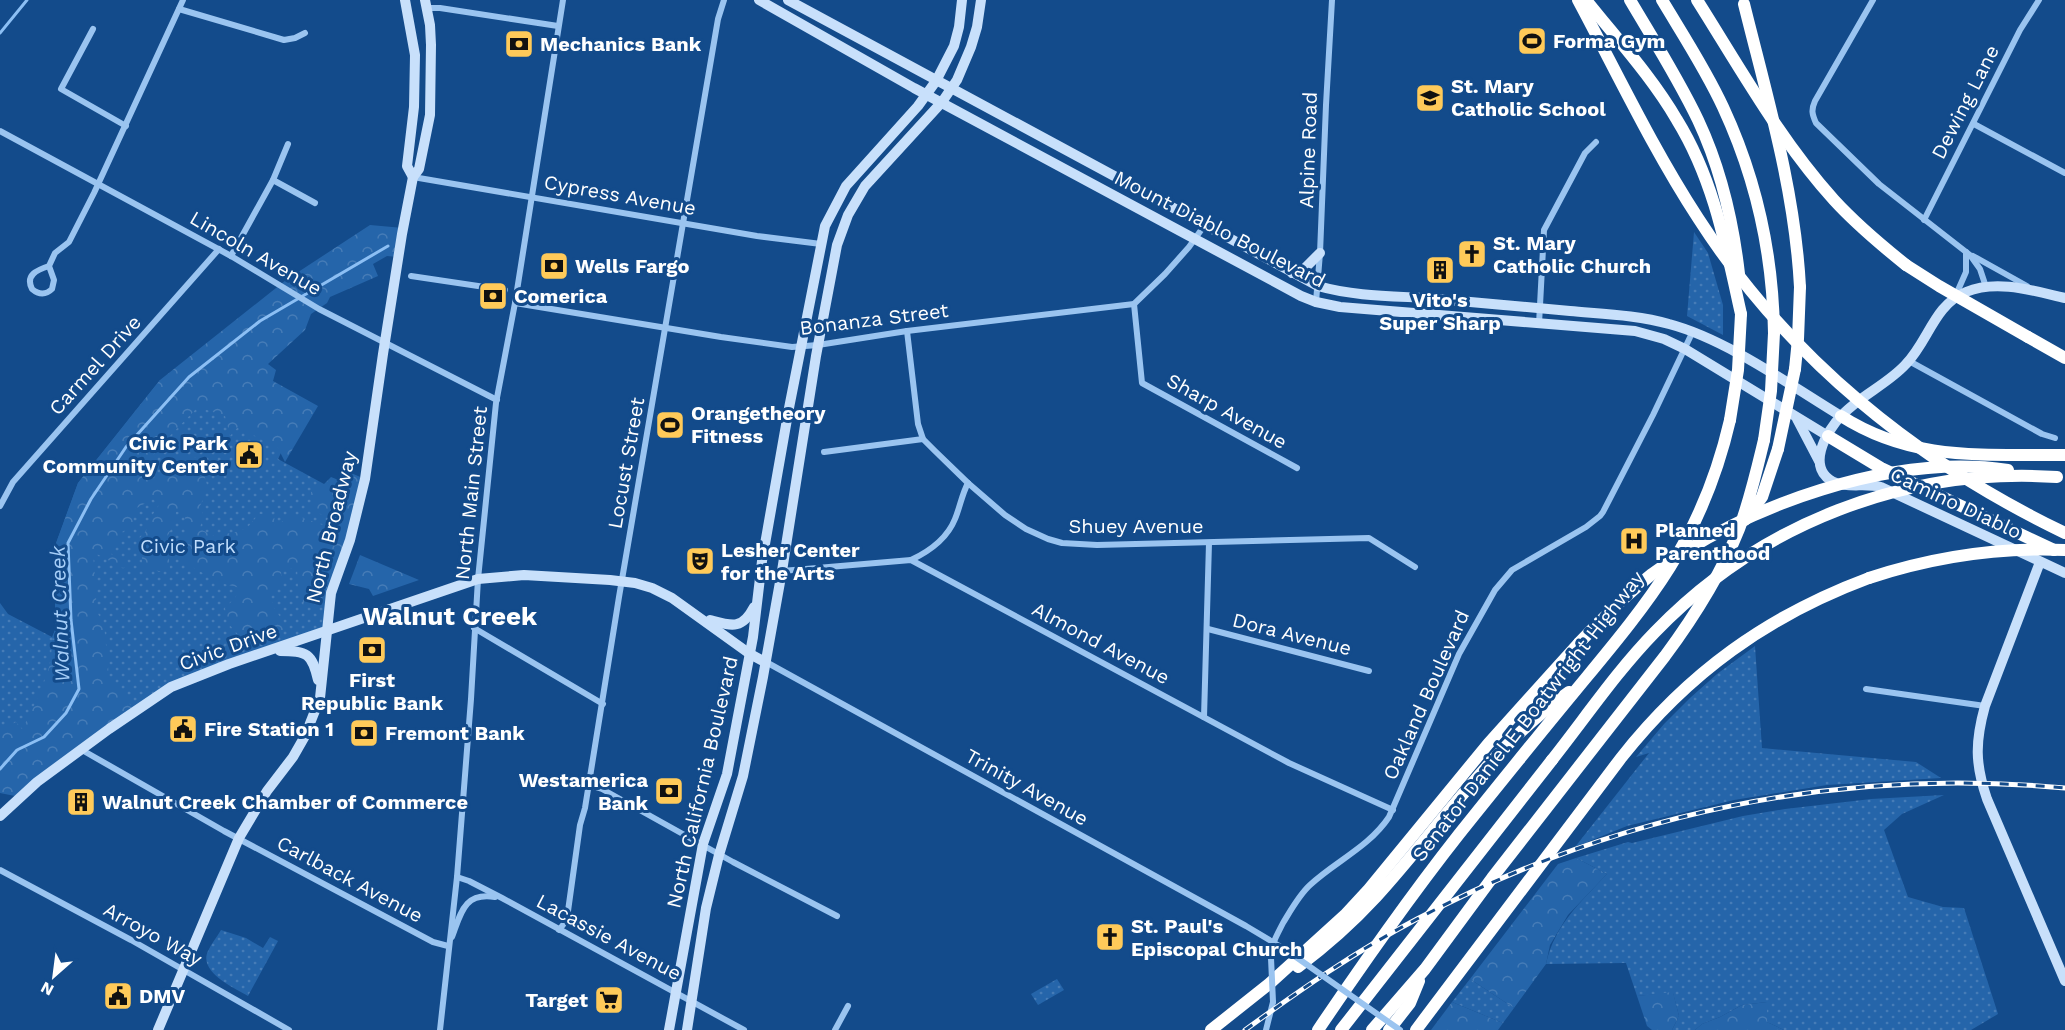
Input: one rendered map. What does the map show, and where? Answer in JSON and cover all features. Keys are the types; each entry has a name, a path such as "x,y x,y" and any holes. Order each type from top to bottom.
{"highway":[{"path":"1578,0 1688,203 1732,267 1782,326 1850,394 1927,454 1992,496 2065,533"},
{"path":"1586,0 1665,101 1689,140 1720,220 1741,314"},
{"name":"Senator Daniel E Boatwright Highway","path":"1318,1030 1427,874 1628,626 1670,569 1705,499 1718,462 1730,420 1738,370 1741,314 1739,274 1733,233 1725,195 1698,121 1681,86 1630,0"},
{"path":"1662,0 1714,88 1731,124 1756,198 1768,254 1773,292 1774,333 1771,390 1764,440 1739,528"},
{"path":"1696,0 1778,128 1812,174 1849,216 1906,264 1939,286 2065,358"},
{"path":"1372,1030 1425,969 1492,878 1677,640 1707,592 1739,528 1762,497 1778,449 1795,369 1800,287 1788,184 1744,2"},
{"path":"1841,416 1857,427 1884,439 1929,451 1961,454 2065,455"},
{"path":"1828,436 1881,468 2065,556"},
{"path":"1249,1001 1345,915 1465,772 1608,613 1652,575 1687,551 1763,510 1864,479 1923,470 1991,468 2061,478"},
{"path":"1341,1030 1629,662 1668,619 1726,570 1776,538 1827,513 1866,499 1904,489 1980,477 2061,478"},
{"path":"1416,1030 1645,728 1671,700 1715,662 1762,629 1812,601 1869,578 1913,565 1963,555 2016,549 2065,550"},
{"path":"1211,1030 1327,945 1377,896 1460,798 1529,725 1544,710 1582,682"},
{"path":"1389,1030 1410,1004 1425,969"}],"main road":[{"name":"North Broadway","path":"405,0 415,55 414,107 407,166 413,177"},
{"name":"Mount Diablo Boulevard","path":"759,0 927,94 1316,302 1340,307 1635,331 1664,339 1685,349 1828,436"},
{"name":"Mount Diablo Boulevard","path":"788,0 1318,286 1372,296 1540,308 1668,323 1693,331 1736,352 1841,416"},
{"name":"North California Boulevard","path":"669,1030 703,844 727,774 750,654 780,457 825,226 846,186 936,81 954,46 962,0"},
{"name":"North California Boulevard","path":"687,1030 706,908 743,776 765,662 837,245 848,215 865,186 952,89 971,47 981,0"},
{"name":"North Broadway","path":"158,1030 239,838 267,791 293,757 305,736 321,694 331,592 350,540 365,479 413,177 419,169 430,115 432,66 427,4"},
{"path":"1292,273 1302,271 1320,253"},
{"path":"1819,462 1822,447 1841,416 1909,361 1940,311 1954,298 1972,290 2005,287 2065,298"},
{"name":"Camino Diablo","path":"1795,416 1821,470 1834,482 1842,485 1881,486 2065,573"},
{"path":"2040,562 1985,706 1977,742 1977,754 1981,782 2009,853 2065,981"},
{"name":"Civic Drive","path":"0,816 37,782 171,687 478,579 524,575 622,581 652,588 672,598 750,654 765,662"},
{"path":"700,617 729,625 740,624 747,618 757,601"},
{"path":"268,651 298,651 307,654 315,665 321,694"}],"street":[{"path":"49,266 31,276 30,285 41,294 50,291 54,285 49,266 55,253 69,242 99,184 183,0"},
{"name":"North Main Street","path":"440,1030 457,877 478,579 497,400 515,303 563,0"},
{"name":"Locust Street","path":"559,930 566,918 718,19 724,0"},
{"name":"Alpine Road","path":"1316,302 1332,0"},
{"path":"1873,0 1815,101 1812,115 1816,123 1879,184 1966,252 2038,292"},
{"name":"Dewing Lane","path":"1924,220 2020,30 2039,0"},
{"path":"427,4 558,26"},
{"path":"179,9 284,40 305,33"},
{"path":"93,29 61,89 126,126"},
{"path":"1974,124 2065,173"},
{"name":"Lincoln Avenue","path":"0,131 219,249 320,309 497,400"},
{"path":"1539,324 1544,230 1585,153 1596,142"},
{"path":"231,256 273,180 288,144"},
{"name":"Cypress Avenue","path":"413,177 764,237 821,244"},
{"path":"273,180 315,203"},
{"path":"1134,304 1165,274 1204,226"},
{"name":"Carmel Drive","path":"0,506 13,482 214,258 219,249"},
{"path":"1966,252 1980,269 1986,287"},
{"path":"1954,298 1966,272 1966,252"},
{"path":"411,276 505,290"},
{"name":"Bonanza Street","path":"515,303 666,329 802,347 907,331 1134,304"},
{"name":"Sharp Avenue","path":"1134,304 1142,383 1297,468"},
{"path":"824,452 923,439 918,424 907,331"},
{"name":"Oakland Boulevard","path":"1266,1030 1273,1002 1271,958 1273,941 1294,905 1306,889 1374,836 1393,810 1459,654 1495,590 1512,570 1600,516 1611,499 1693,331"},
{"path":"1909,361 2055,438"},
{"name":"Shuey Avenue","path":"923,439 1005,515 1048,540 1097,545 1369,538 1414,567"},
{"path":"782,571 911,560 924,554 939,543 947,532 955,519 968,483"},
{"path":"1204,717 1209,543"},
{"name":"Almond Avenue","path":"911,560 1299,768 1393,810"},
{"path":"474,628 603,704"},
{"name":"Dora Avenue","path":"1208,630 1369,671"},
{"name":"Trinity Avenue","path":"765,662 1273,941 1400,1030"},
{"path":"1866,689 1985,706"},
{"name":"Carlback Avenue","path":"82,750 425,938 448,946"},
{"path":"589,784 837,916"},
{"name":"Arroyo Way","path":"0,870 289,1030"},
{"name":"Lacassie Avenue","path":"457,877 502,898 744,1030"},
{"path":"448,946 460,915 470,900 480,896 502,898"},
{"path":"835,1030 848,1006"}],"green space":[{"path":"370,225 403,228 398,257 387,256 373,264 378,276 330,297 327,303 311,314 305,330 268,364 276,370 273,381 318,406 285,462 278,448 238,427 230,436 225,416 198,407 138,473 150,482 180,456 199,458 208,488 200,506 203,514 200,529 214,536 247,528 259,514 274,515 275,526 293,515 329,527 332,518 312,511 311,492 331,477 341,481 344,470 365,479 333,584 304,605 298,588 297,567 281,571 282,587 269,589 273,606 288,629 272,635 241,638 227,622 225,608 235,598 240,588 221,583 181,561 180,538 187,532 184,510 176,512 175,522 167,537 170,569 159,572 154,569 147,570 142,565 142,549 139,539 149,527 149,520 159,505 153,499 135,509 132,515 132,526 122,532 111,554 128,562 126,567 123,568 93,552 97,612 104,624 109,677 135,711 20,797 0,793 0,731 16,722 22,729 50,665 55,630 55,546 78,483 160,380 286,280"},
{"path":"1694,232 1708,253 1723,305 1723,335 1687,316"},
{"name":"Civic Park","path":"160,380 306,402 278,459 359,503 327,631 171,687 0,793 0,603 8,614 52,637 55,630 55,546 78,483"},
{"path":"360,555 419,580 373,596 369,589 349,584"},
{"path":"1755,646 1762,748 1916,762 1941,778 1827,785 1734,800 1627,826 1575,847 1649,753 1636,757 1664,724 1717,674"},
{"path":"1944,795 1902,814 1884,830 1908,897 1943,907 1964,908 1998,1014 1971,1030 1784,1030 1767,1022 1767,1002 1742,1005 1702,1024 1695,1030 1672,1030 1679,1016 1673,993 1637,996 1626,963 1546,964 1562,926 1607,874 1576,858 1628,842 1632,843 1743,816 1871,799"},
{"path":"1576,858 1607,874 1568,915 1550,945 1546,964 1514,1008 1470,979 1558,864"},
{"path":"221,930 246,938 263,948 270,937 278,941 248,996 219,978 208,966 206,959 208,951"},
{"path":"1057,979 1064,990 1038,1005 1031,994"},
{"path":"1470,979 1514,1008 1503,1023 1452,1002"},
{"path":"1673,992 1679,1016 1672,1030 1652,1030 1647,1026 1637,996"},
{"path":"1452,1002 1503,1023 1498,1030 1431,1030"},
{"path":"1767,1002 1767,1022 1784,1030 1695,1030 1702,1024 1742,1005"}],"waterway":[{"path":"0,33 27,0"},
{"name":"Walnut Creek","path":"0,769 17,750 44,737 66,713 79,689 71,620 68,543 91,499 126,447 189,377 260,321 388,246"}],"railway":[{"path":"1245,1030 1286,1000 1372,944 1417,919 1493,882 1571,851 1650,825 1731,806 1813,792 1897,785 1980,783 2065,788"}],"place":[{"name":"Forma Gym","path":"1532,41"},
{"name":"Mechanics Bank","path":"519,44"},
{"name":"St. Mary Catholic School","path":"1430,98"},
{"name":"St. Mary Catholic Church","path":"1472,254"},
{"name":"Wells Fargo","path":"554,266"},
{"name":"Vito's Super Sharp","path":"1440,270"},
{"name":"Comerica","path":"493,296"},
{"name":"Orangetheory Fitness","path":"670,425"},
{"name":"Civic Park Community Center","path":"249,455"},
{"name":"Planned Parenthood","path":"1634,541"},
{"name":"Lesher Center for the Arts","path":"700,561"},
{"name":"First Republic Bank","path":"372,650"},
{"name":"Fire Station 1","path":"183,729"},
{"name":"Fremont Bank","path":"364,733"},
{"name":"Westamerica Bank","path":"669,791"},
{"name":"Walnut Creek Chamber of Commerce","path":"81,802"},
{"name":"St. Paul's Episcopal Church","path":"1110,937"},
{"name":"DMV","path":"118,996"},
{"name":"Target","path":"609,1000"}],"district":[{"name":"Walnut Creek","path":"450,616"}]}
